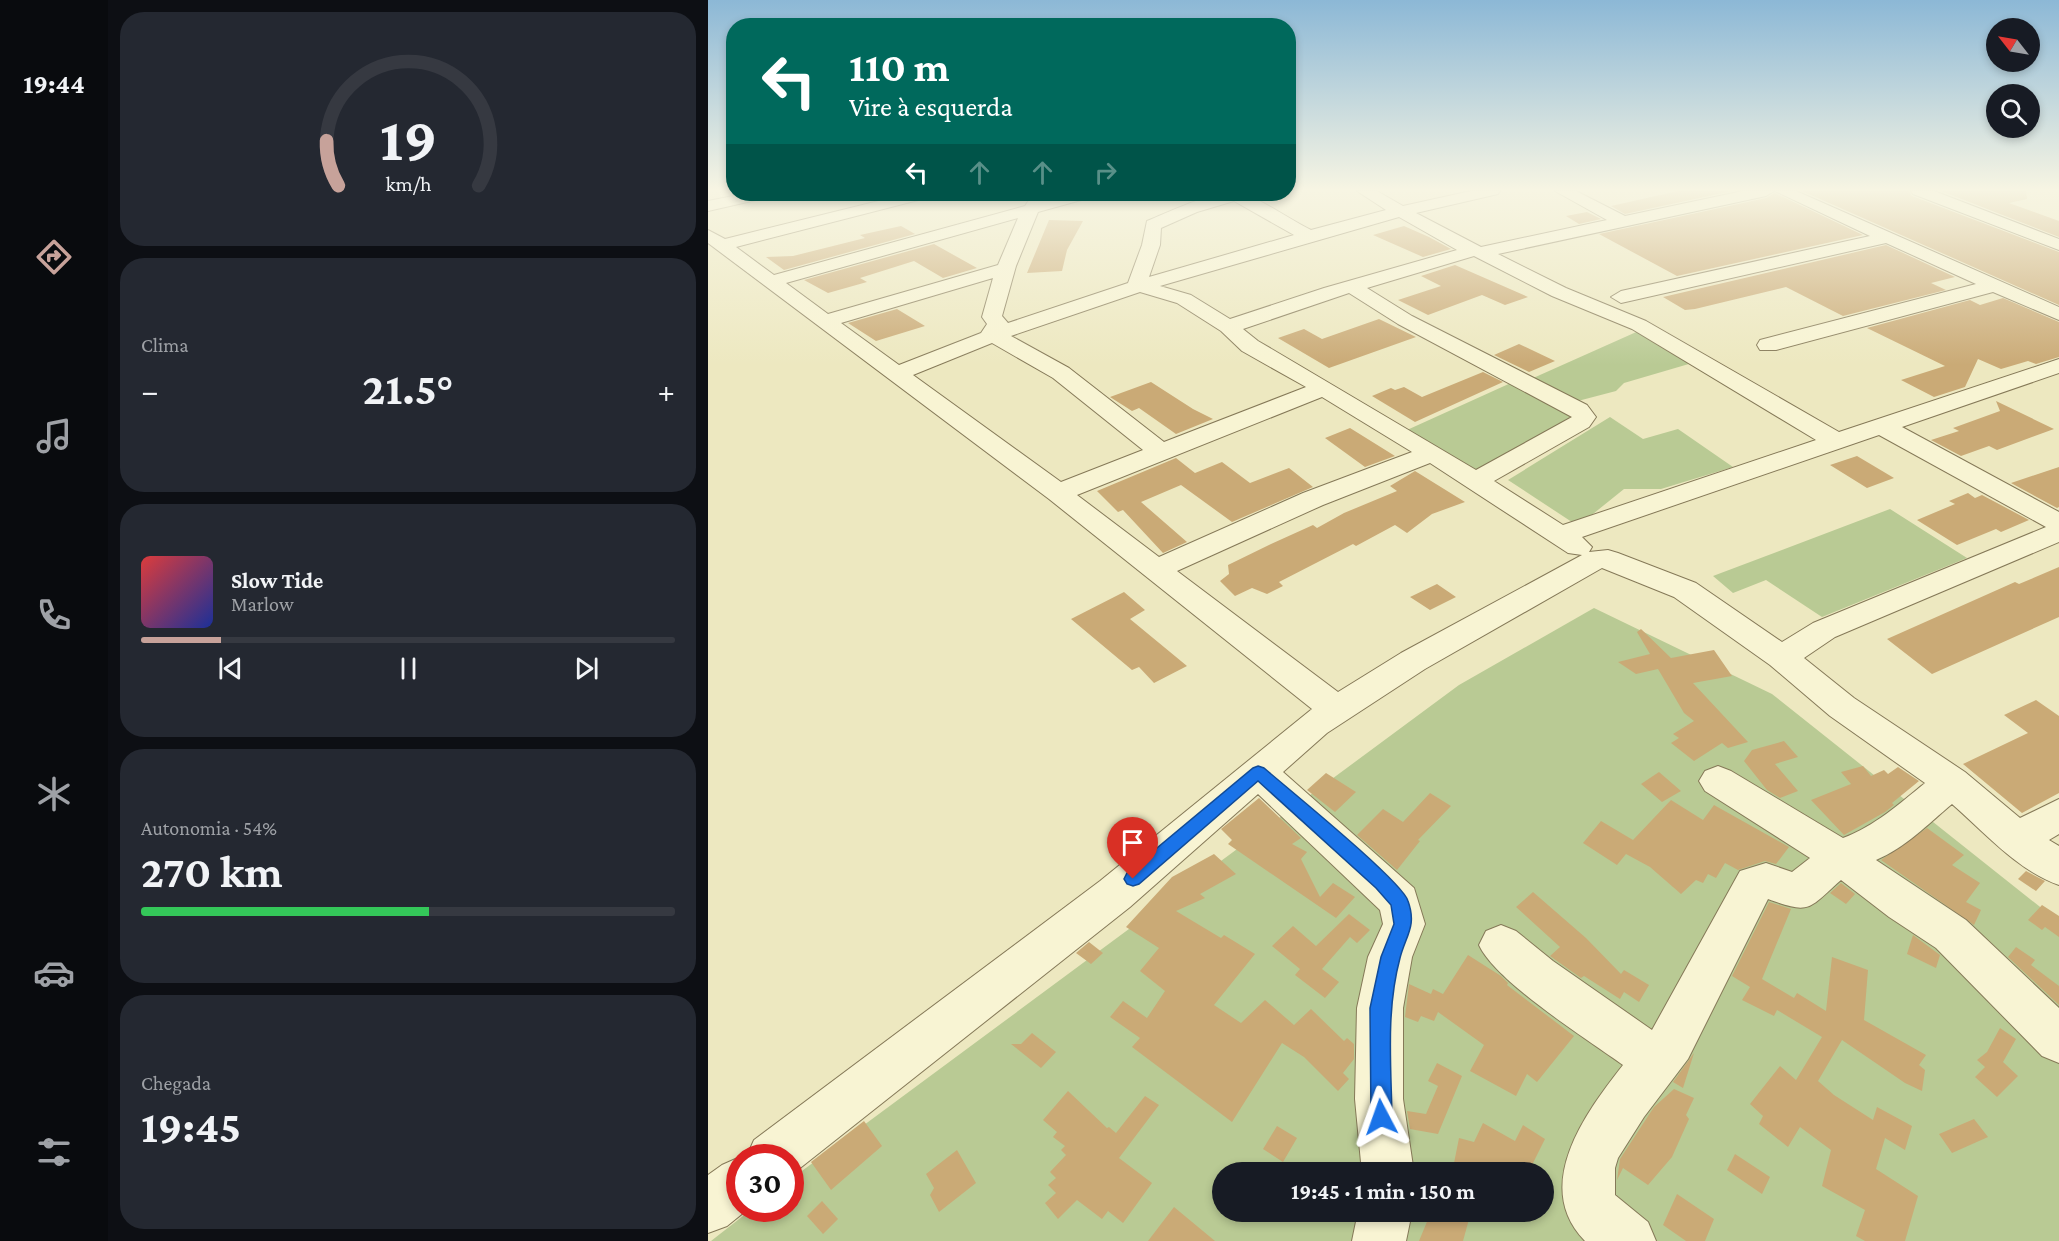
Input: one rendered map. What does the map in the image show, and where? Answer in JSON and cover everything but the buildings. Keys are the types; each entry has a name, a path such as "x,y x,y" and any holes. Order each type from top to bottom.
{"street":[{"path":"726,249 1058,493 1336,709"},
{"path":"769,282 878,249"},
{"path":"991,334 998,324 992,317 1016,249"},
{"path":"1137,285 1150,249"},
{"path":"898,373 991,334 1137,285 1263,249"},
{"path":"1471,249 1559,292 1639,325 1837,442"},
{"path":"1228,327 1353,287 1491,249"},
{"path":"1621,297 1837,249"},
{"path":"1911,249 2059,314"},
{"path":"826,321 1008,268"},
{"path":"1137,285 1184,299 1228,327 1250,346 1432,453 1596,559"},
{"path":"1768,345 1995,285"},
{"path":"1353,287 1399,317 1578,410 1584,417 1580,422 1475,481"},
{"path":"991,334 1061,373 1161,452"},
{"path":"1560,535 2059,366"},
{"path":"1058,493 1324,388"},
{"path":"1883,427 2059,523"},
{"path":"1156,568 1313,499 1432,453"},
{"path":"1782,657 1824,630 2059,532"},
{"path":"790,1144 1115,894 1336,709 1459,634 1596,559 1608,559 1684,590 1782,657 1842,707 1952,782 2018,838 2059,868"},
{"path":"1258,772 1399,901 1404,924 1390,957 1380,1008 1379,1099 1387,1162"},
{"path":"1718,781 1840,856 1904,904 1951,934 2059,1040"},
{"path":"1629,1241 1607,1226 1594,1211 1587,1195 1590,1169 1601,1139 1620,1105 1658,1062 1671,1043 1755,883 1766,881 1798,892 1840,856 1875,843 1952,782"},
{"path":"2018,838 2059,814"},
{"path":"1501,945 1537,976 1658,1062"},
{"path":"708,1207 726,1194"},
{"path":"1378,1241 1383,1222"}],"green space":[{"path":"1643,329 1699,361 1624,383 1616,391 1574,402 1531,379"},
{"path":"1513,382 1567,408 1570,418 1568,423 1476,474 1454,462 1443,450 1407,430"},
{"path":"1610,417 1643,439 1678,429 1733,467 1661,489 1624,489 1578,526 1508,480"},
{"path":"1890,509 1967,558 1822,617 1766,580 1733,593 1713,576"},
{"path":"1594,608 1772,694 2059,922 2059,1241 711,1241 735,1222 804,1222 804,1169 1459,685"}],"route":[{"path":"1133,879 1258,772 1382,883 1399,901 1404,924 1390,957 1380,1008 1379,1099 1381,1117"}]}
